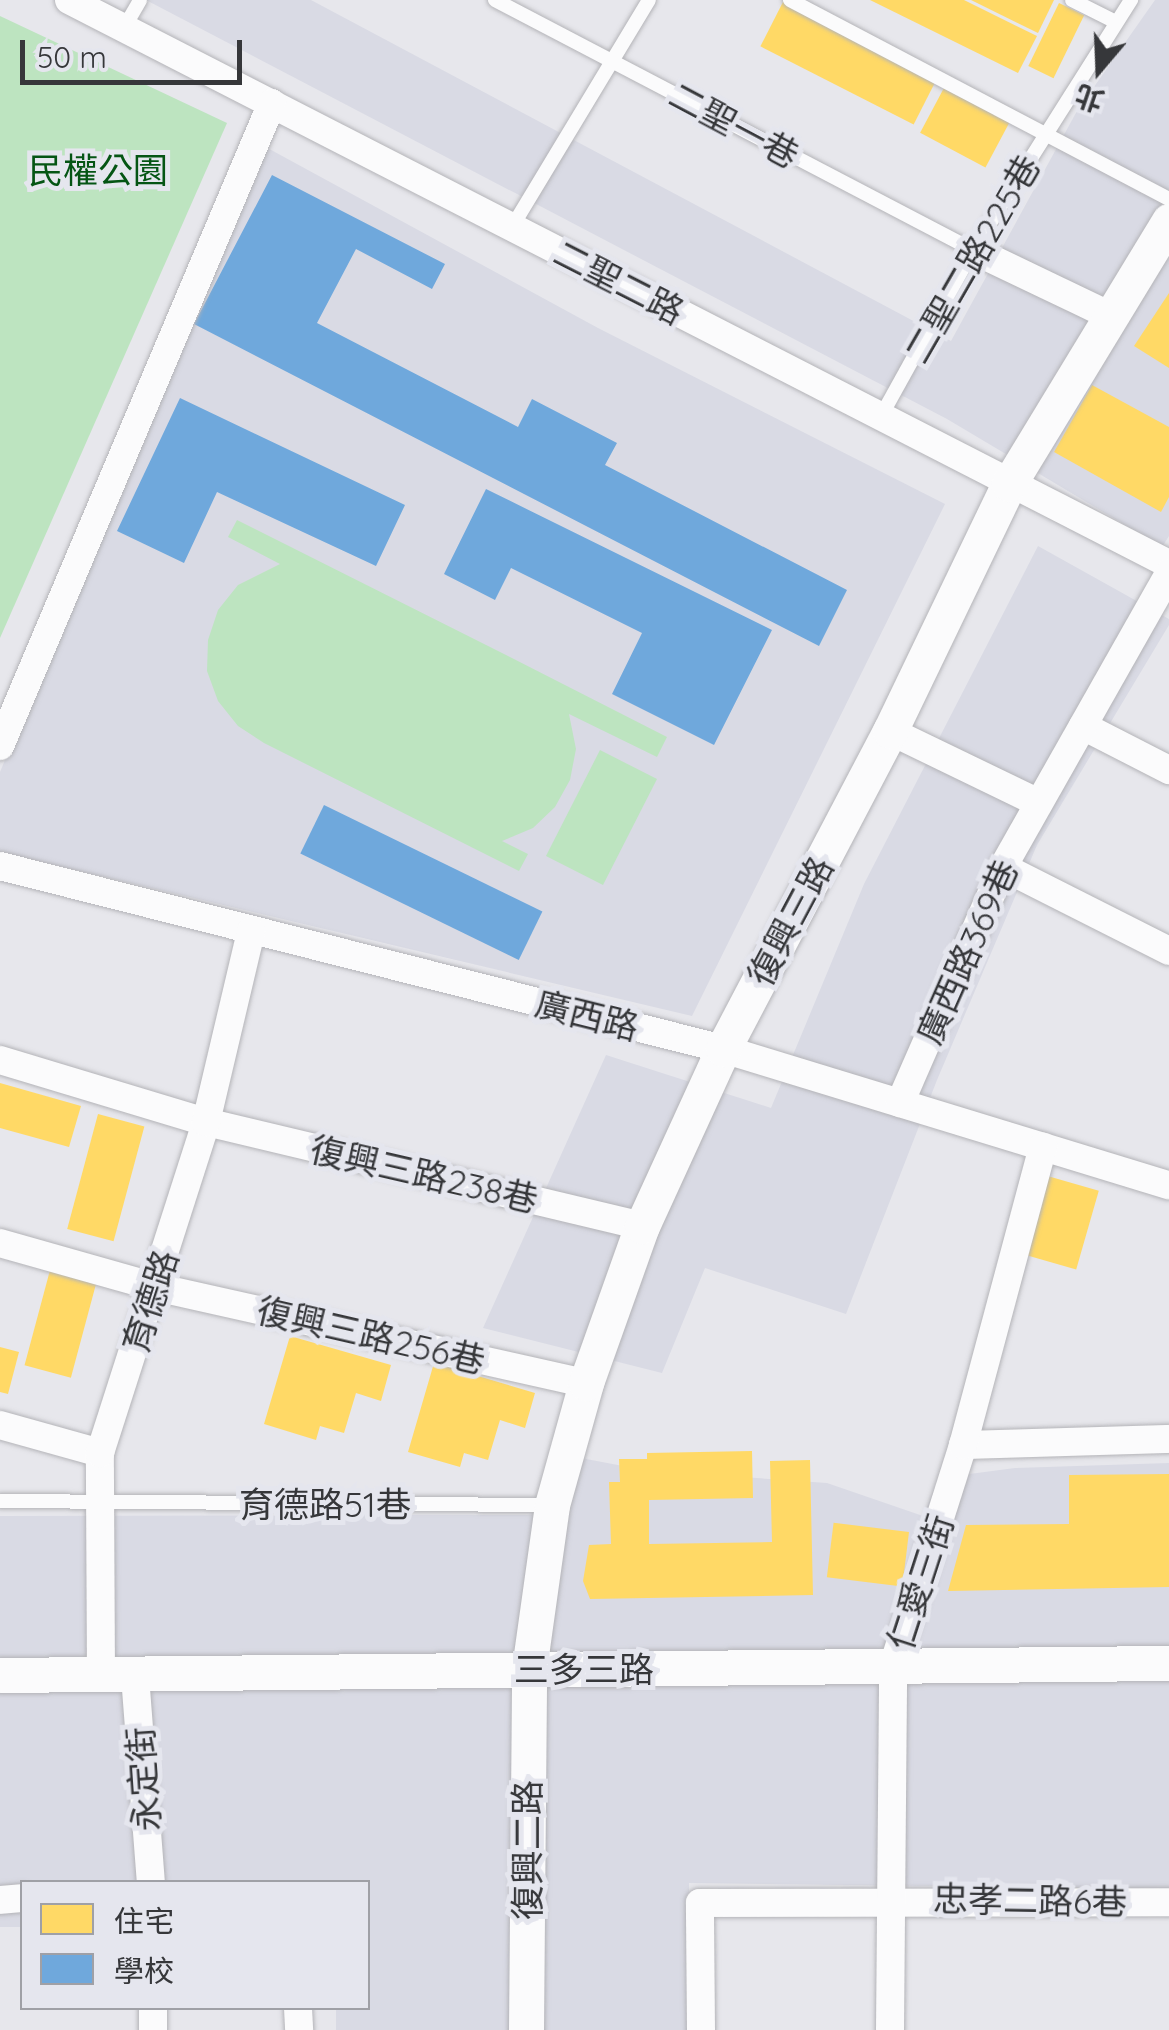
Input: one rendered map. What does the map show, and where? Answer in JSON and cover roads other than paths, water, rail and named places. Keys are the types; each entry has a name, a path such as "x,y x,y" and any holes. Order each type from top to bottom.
{"street":[{"name":"二聖二路","path":"69,0 1169,564"},
{"path":"0,746 272,103"},
{"name":"復興三路","path":"530,1669 552,1505 586,1383 642,1226 722,1049 890,731 1009,484 1169,221"},
{"path":"973,250 1111,316"},
{"name":"廣西路369巷","path":"900,1103 1003,867 1169,573"},
{"path":"1083,726 1169,770"},
{"path":"890,731 1039,803"},
{"name":"廣西路","path":"0,866 722,1049 1169,1185"},
{"path":"1003,867 1169,951"},
{"name":"育德路","path":"118,1676 98,1502 100,1453 206,1122 251,931"},
{"name":"復興三路238巷","path":"0,1060 206,1122 642,1226"},
{"name":"仁愛三街","path":"890,2030 893,1666 964,1445 1044,1147"},
{"name":"復興三路256巷","path":"0,1243 155,1287 586,1383"},
{"path":"0,1424 100,1453"},
{"path":"964,1445 1169,1439"},
{"name":"三多三路","path":"0,1674 118,1676 1169,1663"},
{"name":"復興二路","path":"526,2030 530,1669"},
{"name":"永定街","path":"118,1676 151,1880"},
{"name":"忠孝二路6巷","path":"701,2030 700,1903 890,1899 1169,1902"}],"lane":[{"path":"124,28 140,0"},
{"name":"二聖一巷","path":"495,0 973,250"},
{"path":"512,227 649,0"},
{"path":"790,0 1169,199"},
{"path":"1072,0 1116,22"},
{"name":"二聖二路225巷","path":"880,418 973,250 1131,0"},
{"name":"育德路51巷","path":"0,1501 552,1505"}],"park label":[{"name":"民權公園","path":"98,170"}]}
